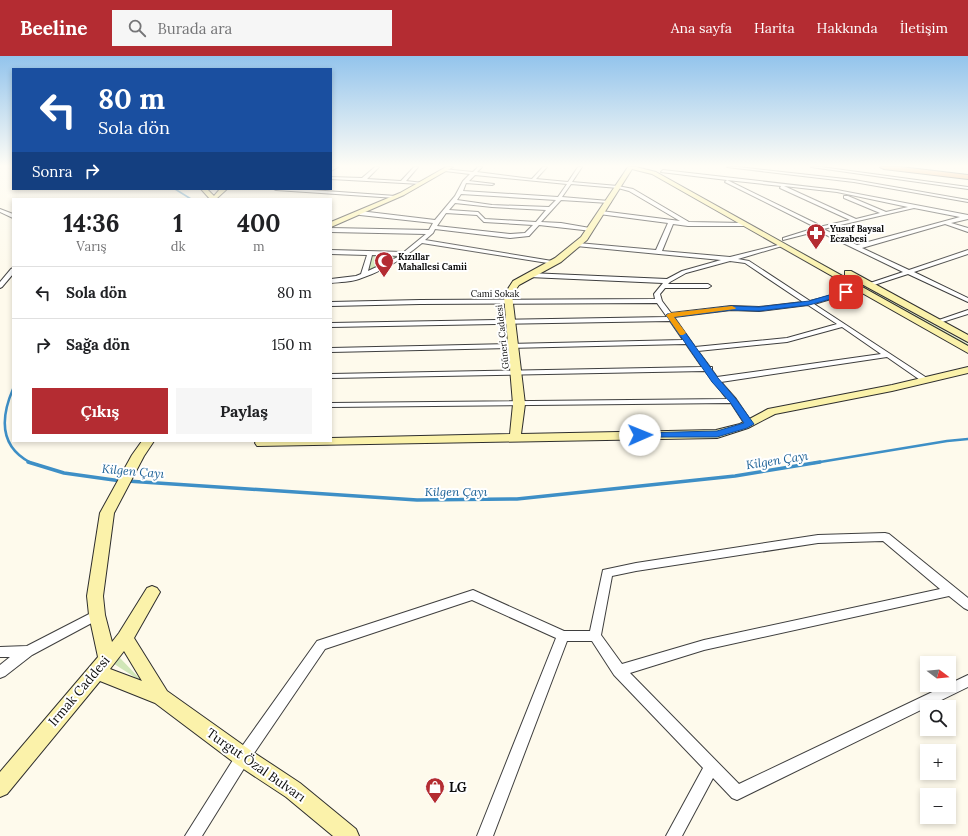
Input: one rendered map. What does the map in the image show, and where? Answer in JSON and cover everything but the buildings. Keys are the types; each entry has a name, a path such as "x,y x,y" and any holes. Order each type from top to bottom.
{"main road":[{"path":"332,224 382,203"},
{"name":"Güneri Caddesi","path":"515,438 519,404 512,322 508,295 514,286 529,275 552,263 578,245 608,203"},
{"path":"706,203 743,224 869,285 968,339"},
{"path":"719,203 859,289 968,350"},
{"path":"332,441 717,434 749,424 772,411 968,370"},
{"path":"107,658 97,615 95,596 107,513 138,455 147,442"},
{"name":"Irmak Caddesi","path":"0,787 125,638 152,592"},
{"path":"125,638 161,697"},
{"path":"96,671 161,697"},
{"name":"Turgut Özal Bulvarı","path":"161,697 243,757 293,790 349,836"}],"street":[{"path":"332,281 357,278 406,254 422,241 434,227 444,211 452,203"},
{"path":"472,203 551,209"},
{"path":"360,213 434,227 518,236 526,235 555,203"},
{"path":"653,203 688,224"},
{"path":"771,203 814,225 818,229 968,300"},
{"path":"818,203 855,220"},
{"path":"862,203 885,213"},
{"path":"902,203 968,217"},
{"path":"749,424 733,400 715,380 690,342 659,301 657,294 666,283 684,272 730,259 818,229 915,206"},
{"path":"0,210 12,216"},
{"path":"444,211 478,214 484,220 561,225 590,230"},
{"path":"601,213 688,224 743,224"},
{"path":"858,247 968,217"},
{"path":"658,253 671,222"},
{"path":"946,223 968,230"},
{"path":"332,230 434,227"},
{"path":"422,241 552,263"},
{"path":"578,245 730,259 747,262 926,380"},
{"path":"332,252 406,254"},
{"path":"869,285 968,252"},
{"path":"364,275 370,253"},
{"path":"0,286 12,271"},
{"path":"529,275 708,286"},
{"path":"332,325 512,322 671,317 731,308 759,309 809,303 859,289"},
{"path":"958,295 968,292"},
{"name":"Cami Sokak","path":"332,304 659,301"},
{"path":"936,322 968,312"},
{"path":"694,349 787,340 843,324"},
{"path":"332,350 690,342"},
{"path":"715,380 888,355"},
{"path":"332,376 709,369"},
{"path":"332,405 519,404 733,400"},
{"path":"968,605 885,537 818,539 607,573 595,636 619,672 737,793 968,681"},
{"path":"619,672 704,645 950,591"},
{"path":"193,836 243,757 322,645 473,595 563,636 595,636"},
{"path":"0,672 28,651 97,615"},
{"path":"485,836 563,636"},
{"path":"0,652 28,651"},
{"path":"674,836 711,767"}],"green space":[{"path":"712,203 968,344 968,347"},
{"path":"372,254 400,254 395,260 367,272"},
{"path":"120,658 144,683 111,662"}],"waterway":[{"name":"Kilgen Çayı","path":"12,392 6,411 5,421 8,440 13,449 31,463"},
{"name":"Kilgen Çayı","path":"814,463 947,441 968,439"},
{"name":"Kilgen Çayı","path":"127,481 417,500 517,499 735,476 820,462"},
{"name":"Kilgen Çayı","path":"31,463 64,473 121,481"}],"slow traffic":[{"path":"683,333 670,315 732,308"}],"place":[{"name":"Yusuf Baysal Eczabesi","path":"816,250"},
{"name":"Kızıllar Mahallesi Camii","path":"384,278"},
{"name":"LG","path":"435,804"}],"route":[{"path":"640,435 717,434 749,424 733,400 715,380 709,369 670,315 741,307 759,309 809,303 846,292"}]}
